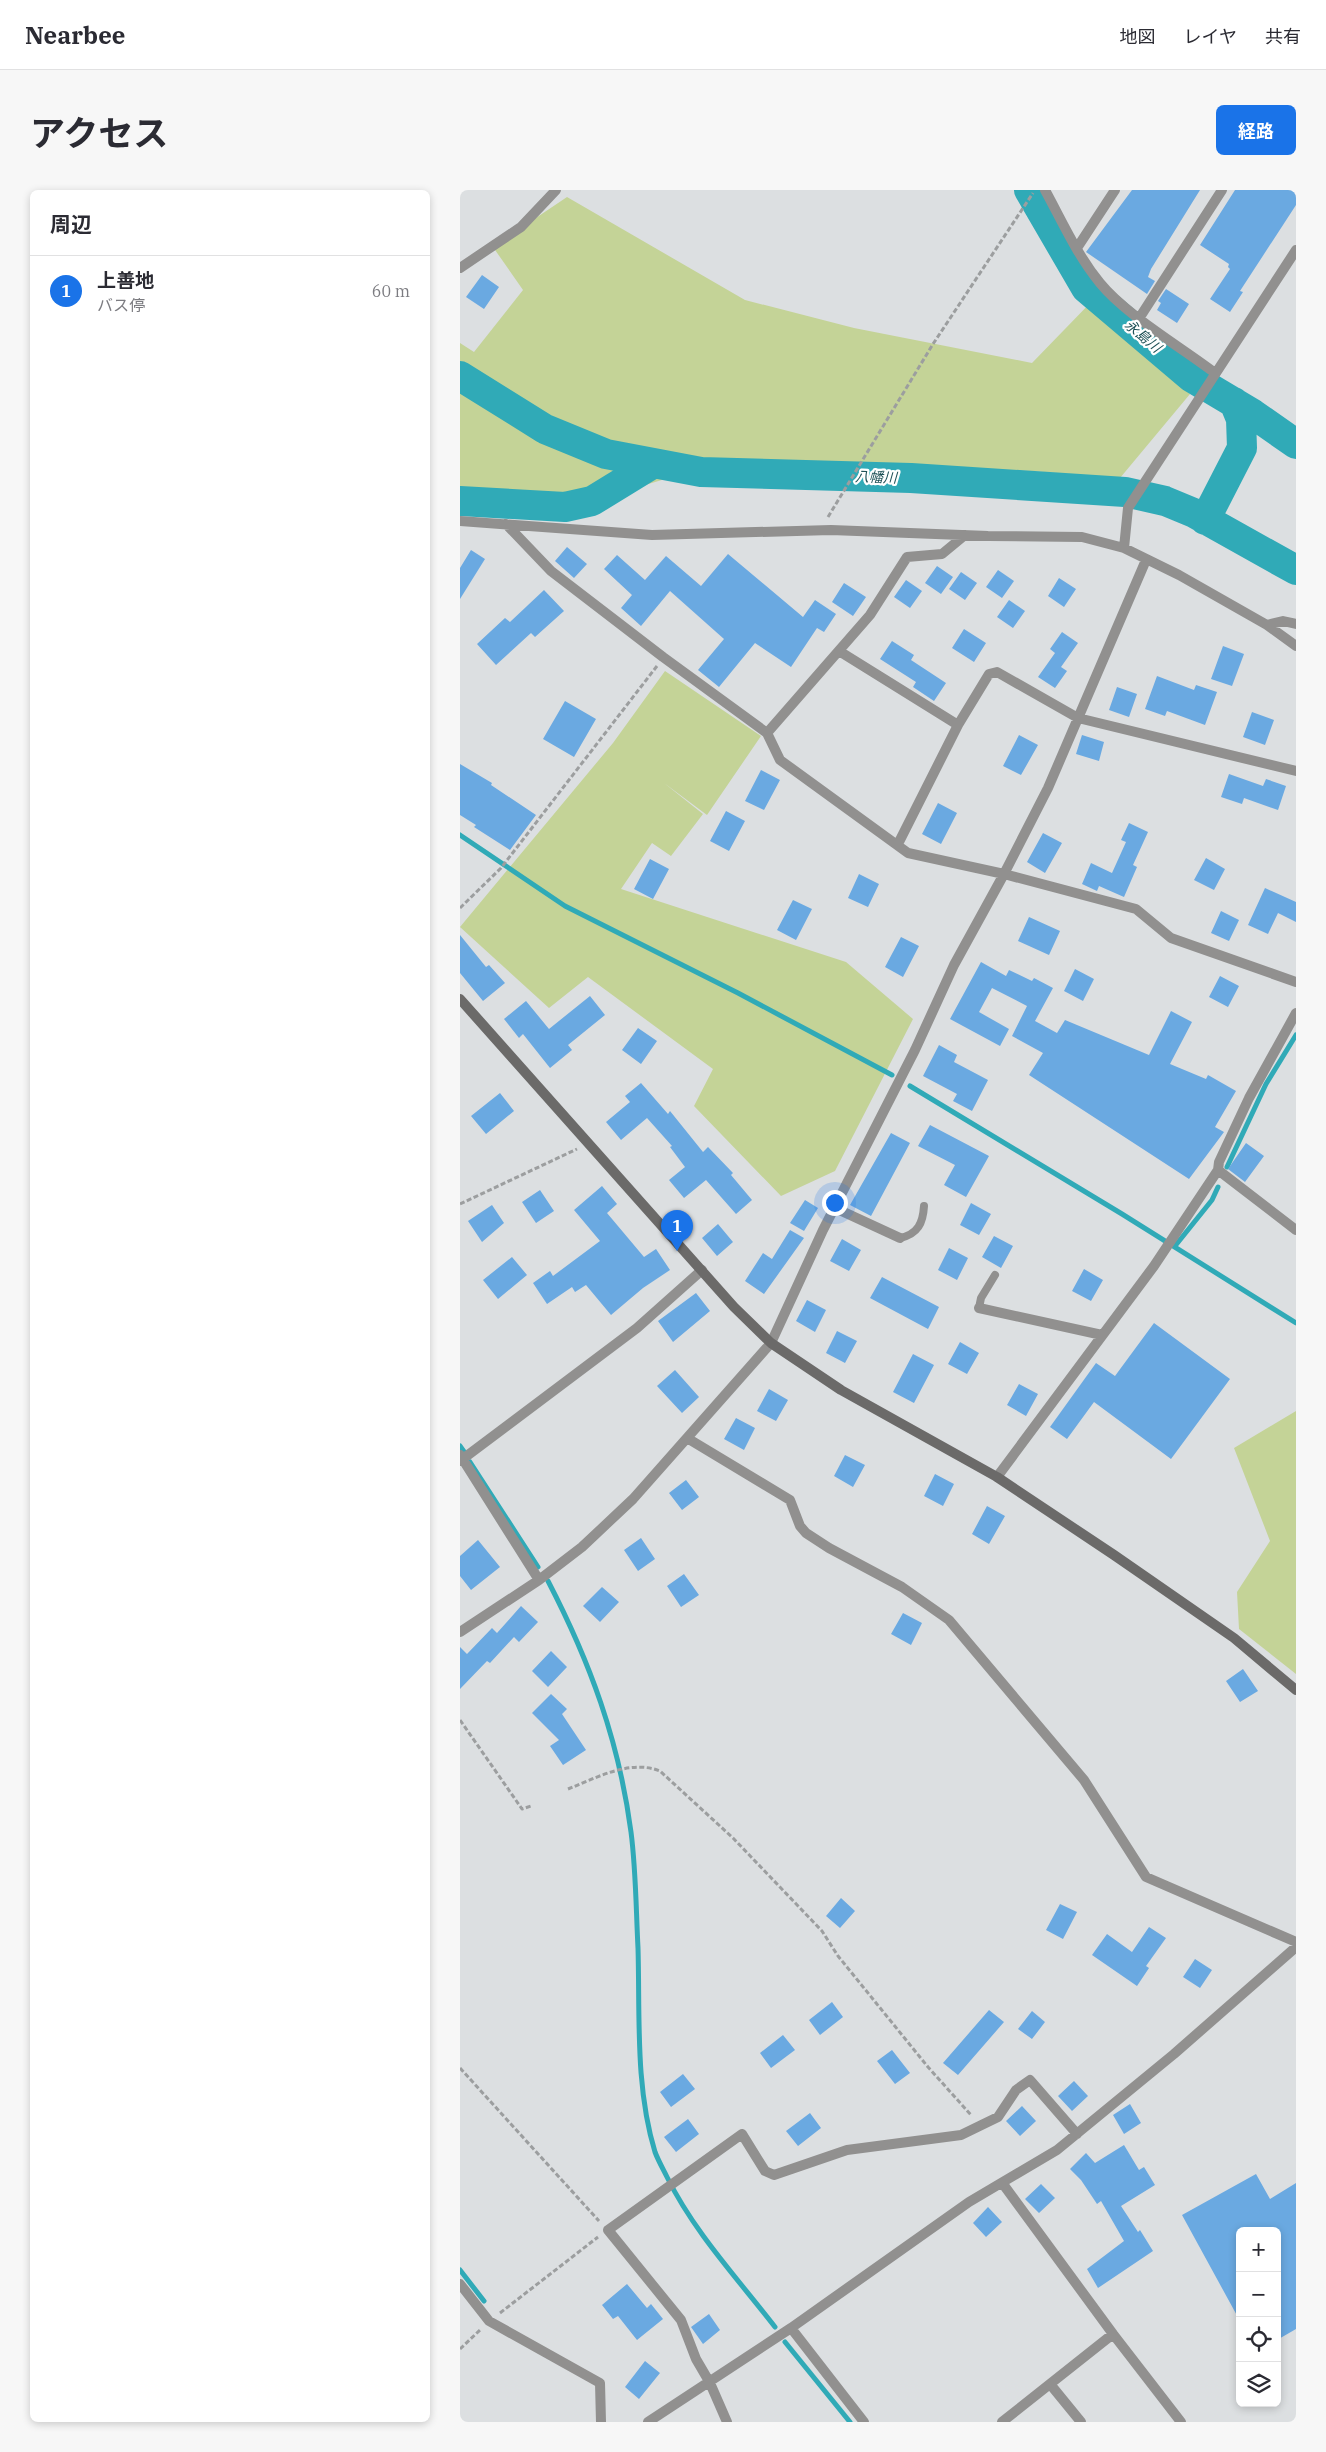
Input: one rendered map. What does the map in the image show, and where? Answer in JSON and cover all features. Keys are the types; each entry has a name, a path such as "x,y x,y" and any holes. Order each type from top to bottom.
{"street":[{"path":"460,268 521,227 556,190"},
{"path":"1045,190 1077,248 1101,284 1140,317 1215,373"},
{"path":"1077,248 1115,190"},
{"path":"1140,317 1222,190"},
{"path":"1124,548 1128,508 1200,394 1296,250"},
{"path":"460,521 652,535 820,530 965,535 1082,536 1124,548 1179,575 1267,625 1296,646"},
{"path":"506,524 551,571 663,657 767,733 780,760 908,853 1004,874 1136,909 1171,938 1296,982"},
{"path":"767,733 870,615 907,557 942,554 965,535"},
{"path":"460,1632 539,1580 582,1547 633,1499 771,1343 835,1208 915,1050 954,965 1048,788 1146,560"},
{"path":"1267,625 1282,621 1296,624"},
{"path":"839,651 958,725"},
{"path":"898,844 958,725 989,674 997,672 1078,718 1296,771"},
{"path":"460,999 734,1307 771,1343 841,1390 997,1477 1114,1554 1234,1638 1296,1690"},
{"path":"997,1477 1170,1244 1218,1170 1219,1162 1249,1098 1296,1013"},
{"path":"1218,1170 1296,1230"},
{"path":"835,1208 900,1238"},
{"path":"539,1580 461,1458 637,1328 702,1270"},
{"path":"979,1308 1102,1335"},
{"path":"687,1438 790,1500 800,1526 806,1533 829,1548 902,1587 949,1620 1084,1780 1146,1877 1296,1942"},
{"path":"648,2422 791,2328 969,2202 1043,2161 1296,1947"},
{"path":"727,2422 710,2383 696,2359 681,2320 608,2230 742,2134 765,2172 774,2174 847,2150 961,2134 998,2117 1019,2087 1030,2080 1077,2134"},
{"path":"1003,2184 1113,2334 1181,2422"},
{"path":"460,2284 489,2321 600,2383 601,2422"},
{"path":"791,2328 864,2422"},
{"path":"1002,2422 1113,2334"},
{"path":"1050,2384 1081,2422"}],"lane":[{"path":"900,1238 915,1232 922,1220 924,1206"},
{"path":"979,1308 981,1298 994,1275"}],"path":[{"path":"820,530 863,456 1027,200"},
{"path":"460,908 501,868 663,657"},
{"path":"460,1204 588,1144"},
{"path":"460,1720 522,1809 530,1806"},
{"path":"568,1789 624,1768 648,1766 660,1771 733,1838 822,1931 838,1956 972,2116 980,2121 990,2122"},
{"path":"460,2068 608,2230 489,2321 460,2349"}],"green space":[{"path":"567,197 745,300 854,328 1032,363 1096,297 1190,394 1120,478 1031,471 731,459 632,489 573,501 460,494 460,343 474,352 523,290 493,247"},
{"path":"665,671 761,736 707,815 664,783 703,814 671,856 652,843 621,889 846,962 913,1019 835,1171 781,1196 694,1106 713,1069 588,977 549,1008 460,927 613,743"},
{"path":"1296,1411 1296,1674 1239,1629 1237,1592 1270,1541 1234,1448"}],"building":[{"path":"1132,190 1200,190 1151,269 1148,277 1155,281 1147,294 1086,252"},
{"path":"1235,190 1296,190 1296,205 1240,291 1243,292 1230,312 1210,299 1230,269 1228,267 1229,264 1200,245"},
{"path":"482,275 499,287 484,309 466,297"},
{"path":"1166,289 1189,304 1177,323 1157,310 1161,303 1158,301"},
{"path":"567,547 587,564 574,578 555,561"},
{"path":"471,550 485,559 460,599 460,568"},
{"path":"728,554 803,617 815,600 836,614 824,632 817,628 791,667 755,643 719,687 698,670 724,639 670,591 641,626 621,608 632,595 604,569 617,555 645,580 666,556 701,586"},
{"path":"937,566 953,577 941,594 925,583"},
{"path":"998,570 1014,581 1002,598 986,587"},
{"path":"961,572 977,583 965,600 949,589"},
{"path":"1059,578 1076,589 1064,607 1048,596"},
{"path":"906,580 922,591 910,608 894,597"},
{"path":"844,583 866,597 853,616 832,602"},
{"path":"544,590 564,611 535,637 531,633 496,665 477,644 505,618 510,622"},
{"path":"1009,600 1025,611 1013,628 997,617"},
{"path":"964,629 986,643 974,662 952,648"},
{"path":"1062,632 1078,643 1061,667 1067,671 1055,688 1038,677 1055,653 1050,649"},
{"path":"892,641 914,655 911,660 946,683 934,701 913,687 916,682 880,659"},
{"path":"1223,646 1244,654 1232,686 1211,679"},
{"path":"1157,676 1194,690 1196,685 1217,692 1205,725 1167,711 1165,716 1145,709"},
{"path":"1117,687 1137,694 1129,717 1109,710"},
{"path":"565,701 596,719 574,757 543,739"},
{"path":"1252,712 1274,720 1265,745 1243,737"},
{"path":"1019,735 1038,745 1021,775 1003,766"},
{"path":"1082,735 1104,742 1099,761 1076,754"},
{"path":"460,764 492,783 491,785 536,815 510,850 474,827 476,825 460,815"},
{"path":"761,770 780,780 764,810 745,801"},
{"path":"1229,774 1263,786 1266,779 1286,786 1278,810 1244,798 1242,804 1221,797"},
{"path":"938,803 957,813 941,844 922,834"},
{"path":"726,811 745,821 729,851 710,841"},
{"path":"1129,823 1148,832 1133,865 1137,867 1124,897 1099,886 1097,891 1082,884 1091,863 1112,873 1126,842 1121,840"},
{"path":"1043,833 1062,843 1045,873 1027,862"},
{"path":"1206,858 1225,869 1214,890 1194,880"},
{"path":"650,859 669,869 653,899 634,889"},
{"path":"859,874 879,884 868,907 848,898"},
{"path":"1265,888 1296,902 1296,922 1278,913 1268,934 1248,925"},
{"path":"793,900 812,909 796,940 777,930"},
{"path":"1221,911 1239,920 1229,941 1211,933"},
{"path":"1029,917 1060,931 1049,955 1018,941"},
{"path":"460,935 486,967 489,965 505,983 483,1001 460,973"},
{"path":"901,937 919,946 903,977 885,967"},
{"path":"981,962 1006,976 1009,970 1032,981 1034,978 1053,988 1035,1021 1057,1033 1065,1020 1149,1055 1171,1011 1192,1022 1170,1064 1206,1079 1208,1075 1236,1091 1215,1127 1224,1132 1189,1179 1029,1075 1043,1053 1012,1036 1027,1006 992,988 979,1012 1009,1029 1000,1046 950,1019"},
{"path":"1075,969 1094,979 1083,1001 1064,991"},
{"path":"1220,976 1239,986 1228,1007 1209,997"},
{"path":"590,996 605,1015 568,1045 572,1050 550,1068 523,1034 519,1038 504,1019 526,1001 549,1029"},
{"path":"638,1028 657,1041 641,1064 622,1050"},
{"path":"939,1045 957,1055 954,1062 988,1080 972,1111 953,1101 957,1094 923,1076"},
{"path":"641,1083 668,1114 670,1111 703,1152 708,1147 733,1173 731,1175 752,1200 736,1214 706,1180 684,1198 669,1180 685,1167 670,1147 672,1146 647,1118 621,1140 606,1122 630,1102 625,1096"},
{"path":"500,1093 514,1111 486,1134 471,1116"},
{"path":"930,1125 989,1156 966,1197 944,1185 955,1165 918,1146"},
{"path":"891,1133 910,1143 871,1216 850,1205"},
{"path":"1246,1143 1264,1156 1245,1182 1228,1169"},
{"path":"602,1186 617,1204 607,1213 644,1257 656,1249 670,1270 643,1288 611,1315 586,1285 575,1292 572,1287 547,1304 533,1283 550,1271 553,1276 600,1241 574,1210"},
{"path":"540,1190 554,1211 536,1223 522,1202"},
{"path":"805,1200 818,1208 804,1231 790,1223"},
{"path":"971,1203 991,1214 979,1235 960,1225"},
{"path":"492,1205 504,1223 482,1242 468,1221"},
{"path":"718,1224 733,1242 717,1256 702,1238"},
{"path":"790,1230 804,1238 764,1294 745,1281 763,1253 772,1259"},
{"path":"994,1236 1013,1246 1001,1268 982,1257"},
{"path":"842,1239 861,1250 849,1271 830,1261"},
{"path":"949,1248 968,1258 957,1280 938,1270"},
{"path":"512,1257 527,1275 498,1299 483,1280"},
{"path":"1084,1269 1103,1280 1091,1301 1072,1291"},
{"path":"882,1277 939,1307 928,1329 870,1298"},
{"path":"696,1293 710,1311 673,1342 658,1321"},
{"path":"807,1300 826,1310 815,1332 796,1321"},
{"path":"1154,1323 1230,1379 1171,1459 1094,1402 1067,1439 1050,1427 1096,1363 1115,1376"},
{"path":"837,1331 857,1341 845,1363 826,1353"},
{"path":"960,1342 979,1353 967,1374 948,1364"},
{"path":"913,1354 934,1365 914,1403 893,1392"},
{"path":"675,1370 699,1397 682,1413 657,1386"},
{"path":"1019,1384 1038,1394 1026,1416 1007,1405"},
{"path":"769,1389 788,1400 776,1421 757,1411"},
{"path":"736,1418 755,1428 744,1450 724,1439"},
{"path":"845,1455 865,1465 853,1487 834,1476"},
{"path":"935,1474 954,1484 943,1506 924,1496"},
{"path":"686,1480 699,1497 682,1510 669,1493"},
{"path":"987,1506 1005,1516 989,1544 972,1534"},
{"path":"641,1538 655,1559 638,1571 624,1550"},
{"path":"478,1540 500,1567 471,1590 460,1576 460,1556"},
{"path":"684,1574 699,1595 681,1607 667,1586"},
{"path":"602,1587 619,1602 600,1622 583,1606"},
{"path":"521,1606 538,1622 519,1642 514,1637 490,1663 487,1661 460,1689 460,1647 467,1654 492,1628 497,1633"},
{"path":"903,1613 922,1623 911,1645 891,1634"},
{"path":"551,1651 567,1667 548,1687 532,1671"},
{"path":"1243,1669 1258,1691 1240,1702 1226,1681"},
{"path":"551,1694 567,1709 562,1714 586,1750 563,1765 550,1746 559,1740 532,1713"},
{"path":"841,1898 855,1911 840,1928 826,1916"},
{"path":"1060,1904 1077,1912 1063,1939 1046,1930"},
{"path":"1149,1927 1166,1938 1146,1966 1149,1968 1137,1986 1092,1955 1107,1934 1132,1952"},
{"path":"1195,1959 1212,1970 1200,1988 1183,1977"},
{"path":"832,2002 843,2017 820,2035 809,2020"},
{"path":"989,2010 1004,2022 958,2075 943,2063"},
{"path":"1032,2011 1045,2022 1032,2039 1018,2029"},
{"path":"783,2035 795,2050 771,2068 760,2053"},
{"path":"892,2050 910,2073 895,2084 877,2061"},
{"path":"683,2074 695,2089 671,2107 660,2092"},
{"path":"1074,2081 1088,2096 1072,2111 1058,2096"},
{"path":"1130,2104 1141,2123 1124,2134 1113,2115"},
{"path":"1022,2106 1036,2121 1020,2136 1006,2121"},
{"path":"810,2113 821,2128 798,2146 786,2131"},
{"path":"688,2119 699,2134 676,2152 664,2137"},
{"path":"1124,2145 1139,2170 1144,2167 1155,2185 1121,2206 1138,2232 1140,2230 1153,2251 1098,2288 1087,2269 1124,2241 1101,2201 1097,2204 1081,2180 1070,2169 1086,2153 1095,2163"},
{"path":"1256,2174 1270,2199 1296,2183 1296,2329 1281,2338 1281,2227 1236,2227 1236,2314 1182,2215"},
{"path":"1041,2184 1055,2198 1039,2213 1025,2199"},
{"path":"988,2207 1002,2222 986,2237 973,2223"},
{"path":"627,2284 647,2308 651,2304 663,2319 637,2340 618,2316 613,2319 602,2305"},
{"path":"709,2314 720,2330 703,2344 691,2327"},
{"path":"645,2361 660,2373 639,2399 625,2387"}],"waterway":[{"name":"永島川","path":"1029,190 1086,288 1191,377 1253,414 1296,444"},
{"name":"八幡川","path":"460,376 545,429 606,454 701,472 911,478 1125,492 1165,501 1194,513 1296,570"},
{"path":"1205,520 1242,448 1241,419 1234,402"},
{"path":"460,501 565,507 592,501 654,463"},
{"path":"460,835 565,906 738,993 892,1075"},
{"path":"1227,1167 1266,1084 1296,1035"},
{"path":"910,1086 1122,1214 1296,1323"},
{"path":"1175,1246 1212,1200 1218,1187"},
{"path":"460,1446 465,1453"},
{"path":"470,1462 538,1567"},
{"path":"548,1581 590,1672 611,1734 626,1798 635,1875 641,2076 644,2102 655,2152 678,2197 703,2236 775,2327"},
{"path":"460,2270 484,2301"},
{"path":"785,2342 850,2422"}],"place":[{"name":"上善地","path":"677,1251"}]}
